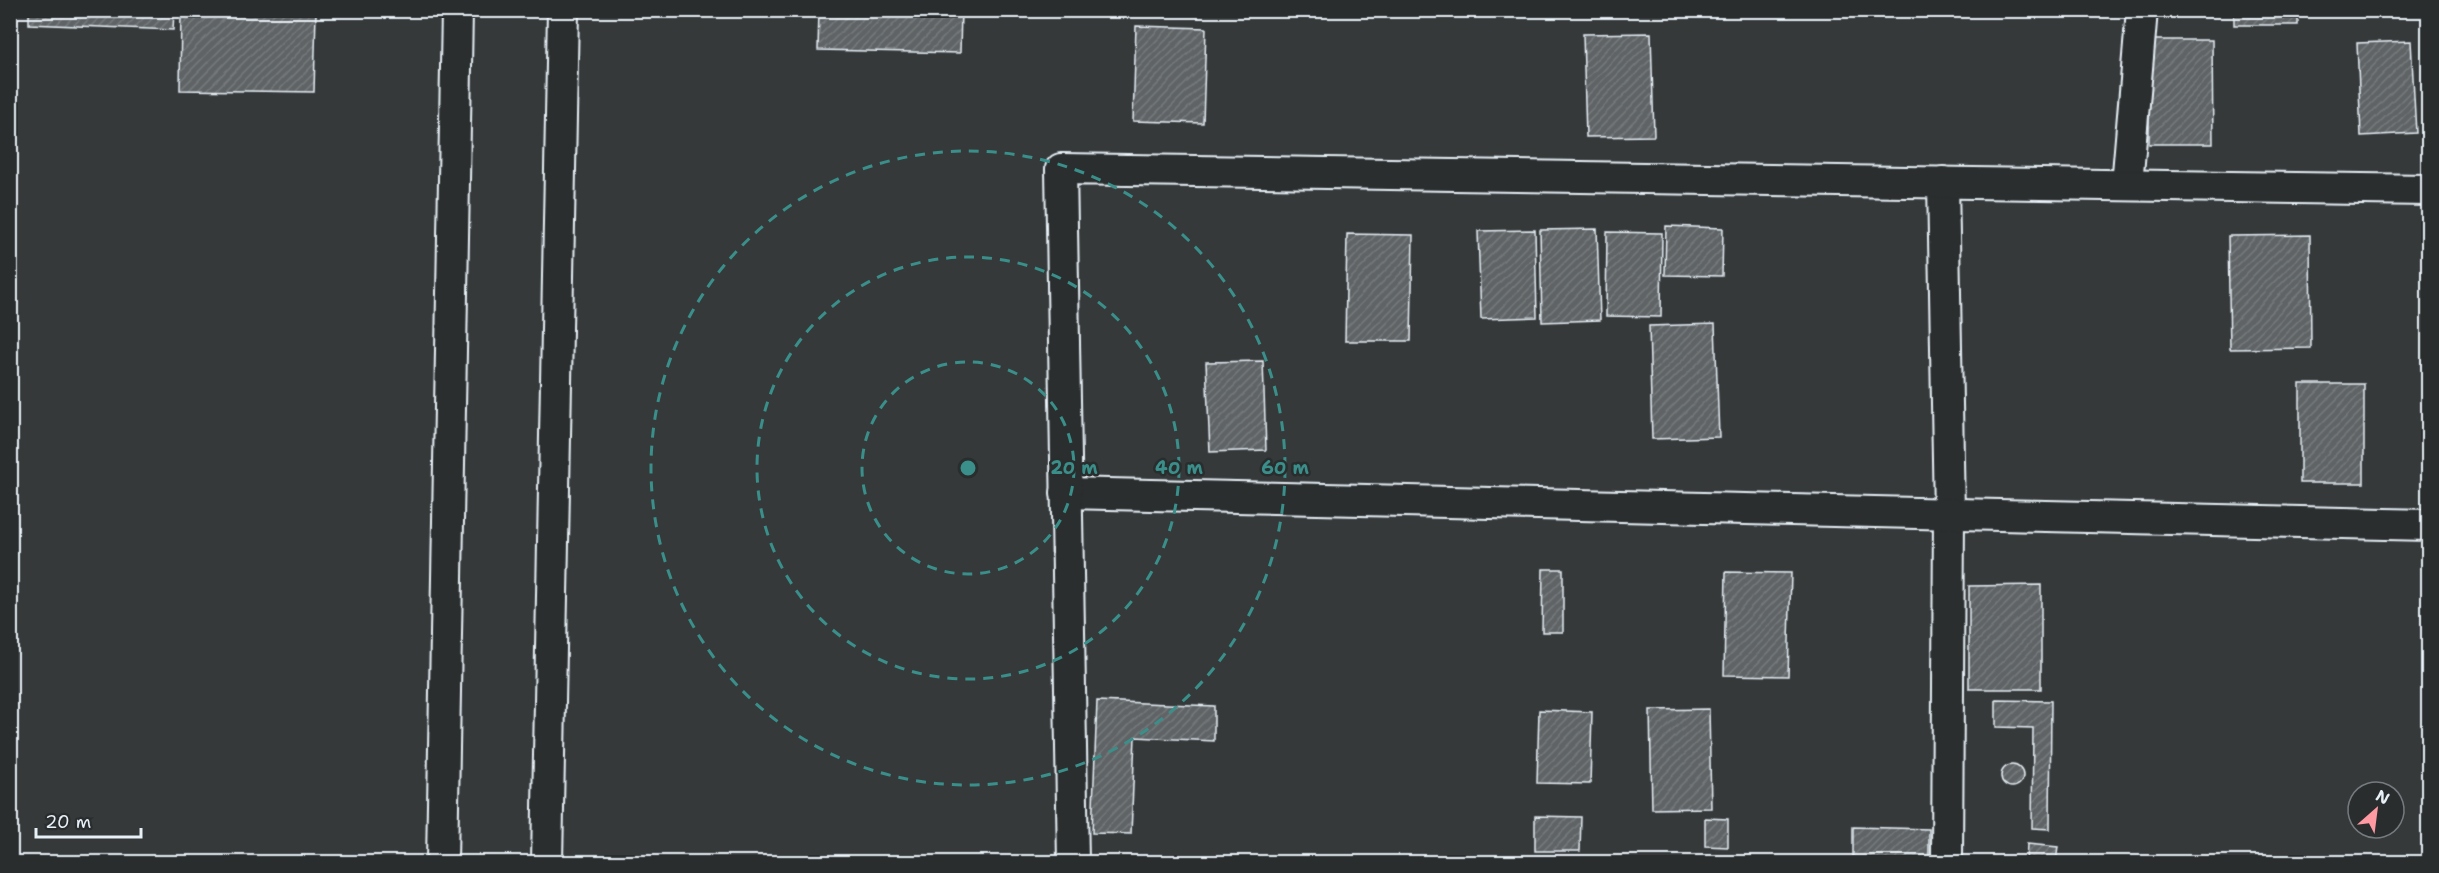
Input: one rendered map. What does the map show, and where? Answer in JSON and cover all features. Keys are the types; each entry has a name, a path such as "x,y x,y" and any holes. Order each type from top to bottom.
{"street":[{"path":"442,862 458,10"},
{"path":"547,862 563,10"},
{"path":"2127,185 2142,10"},
{"path":"1073,862 1061,169 2428,190"},
{"path":"1943,183 1949,514 1947,862"},
{"path":"1066,493 2428,525"}],"building":[{"path":"29,10 174,10 173,30 29,24"},
{"path":"181,10 316,12 314,92 180,90"},
{"path":"819,10 961,10 960,53 818,50"},
{"path":"2234,10 2298,10 2298,25 2234,25"},
{"path":"1136,26 1206,28 1203,123 1133,121"},
{"path":"1651,33 1654,136 1586,137 1583,34"},
{"path":"2149,40 2212,40 2213,144 2149,144"},
{"path":"2411,41 2416,133 2361,136 2357,43"},
{"path":"1666,226 1723,228 1722,276 1665,275"},
{"path":"1597,229 1600,320 1542,322 1540,230"},
{"path":"1535,230 1537,317 1481,319 1478,231"},
{"path":"1607,232 1662,233 1661,317 1606,316"},
{"path":"1347,234 1413,235 1411,341 1345,341"},
{"path":"2310,235 2311,348 2230,349 2228,236"},
{"path":"1715,324 1719,437 1652,439 1649,326"},
{"path":"1263,361 1266,450 1210,452 1206,362"},
{"path":"2300,384 2364,384 2364,483 2300,483"},
{"path":"1543,569 1563,569 1563,632 1542,632"},
{"path":"1726,572 1791,573 1788,676 1724,675"},
{"path":"2041,585 2041,689 1969,689 1969,586"},
{"path":"1996,700 2051,701 2050,829 2032,828 2033,728 1996,727"},
{"path":"1097,701 1214,706 1214,741 1135,737 1131,834 1092,833"},
{"path":"1709,709 1711,808 1652,809 1650,710"},
{"path":"1539,710 1592,712 1590,784 1537,783"},
{"path":"2012,765 2020,768 2023,776 2020,784 2012,787 2004,784 2001,776 2004,768"},
{"path":"1535,816 1581,817 1580,851 1535,851"},
{"path":"1705,818 1728,819 1728,847 1705,846"},
{"path":"1853,827 1929,829 1929,862 1853,862"},
{"path":"2027,844 2058,847 2056,862 2026,862"}]}
